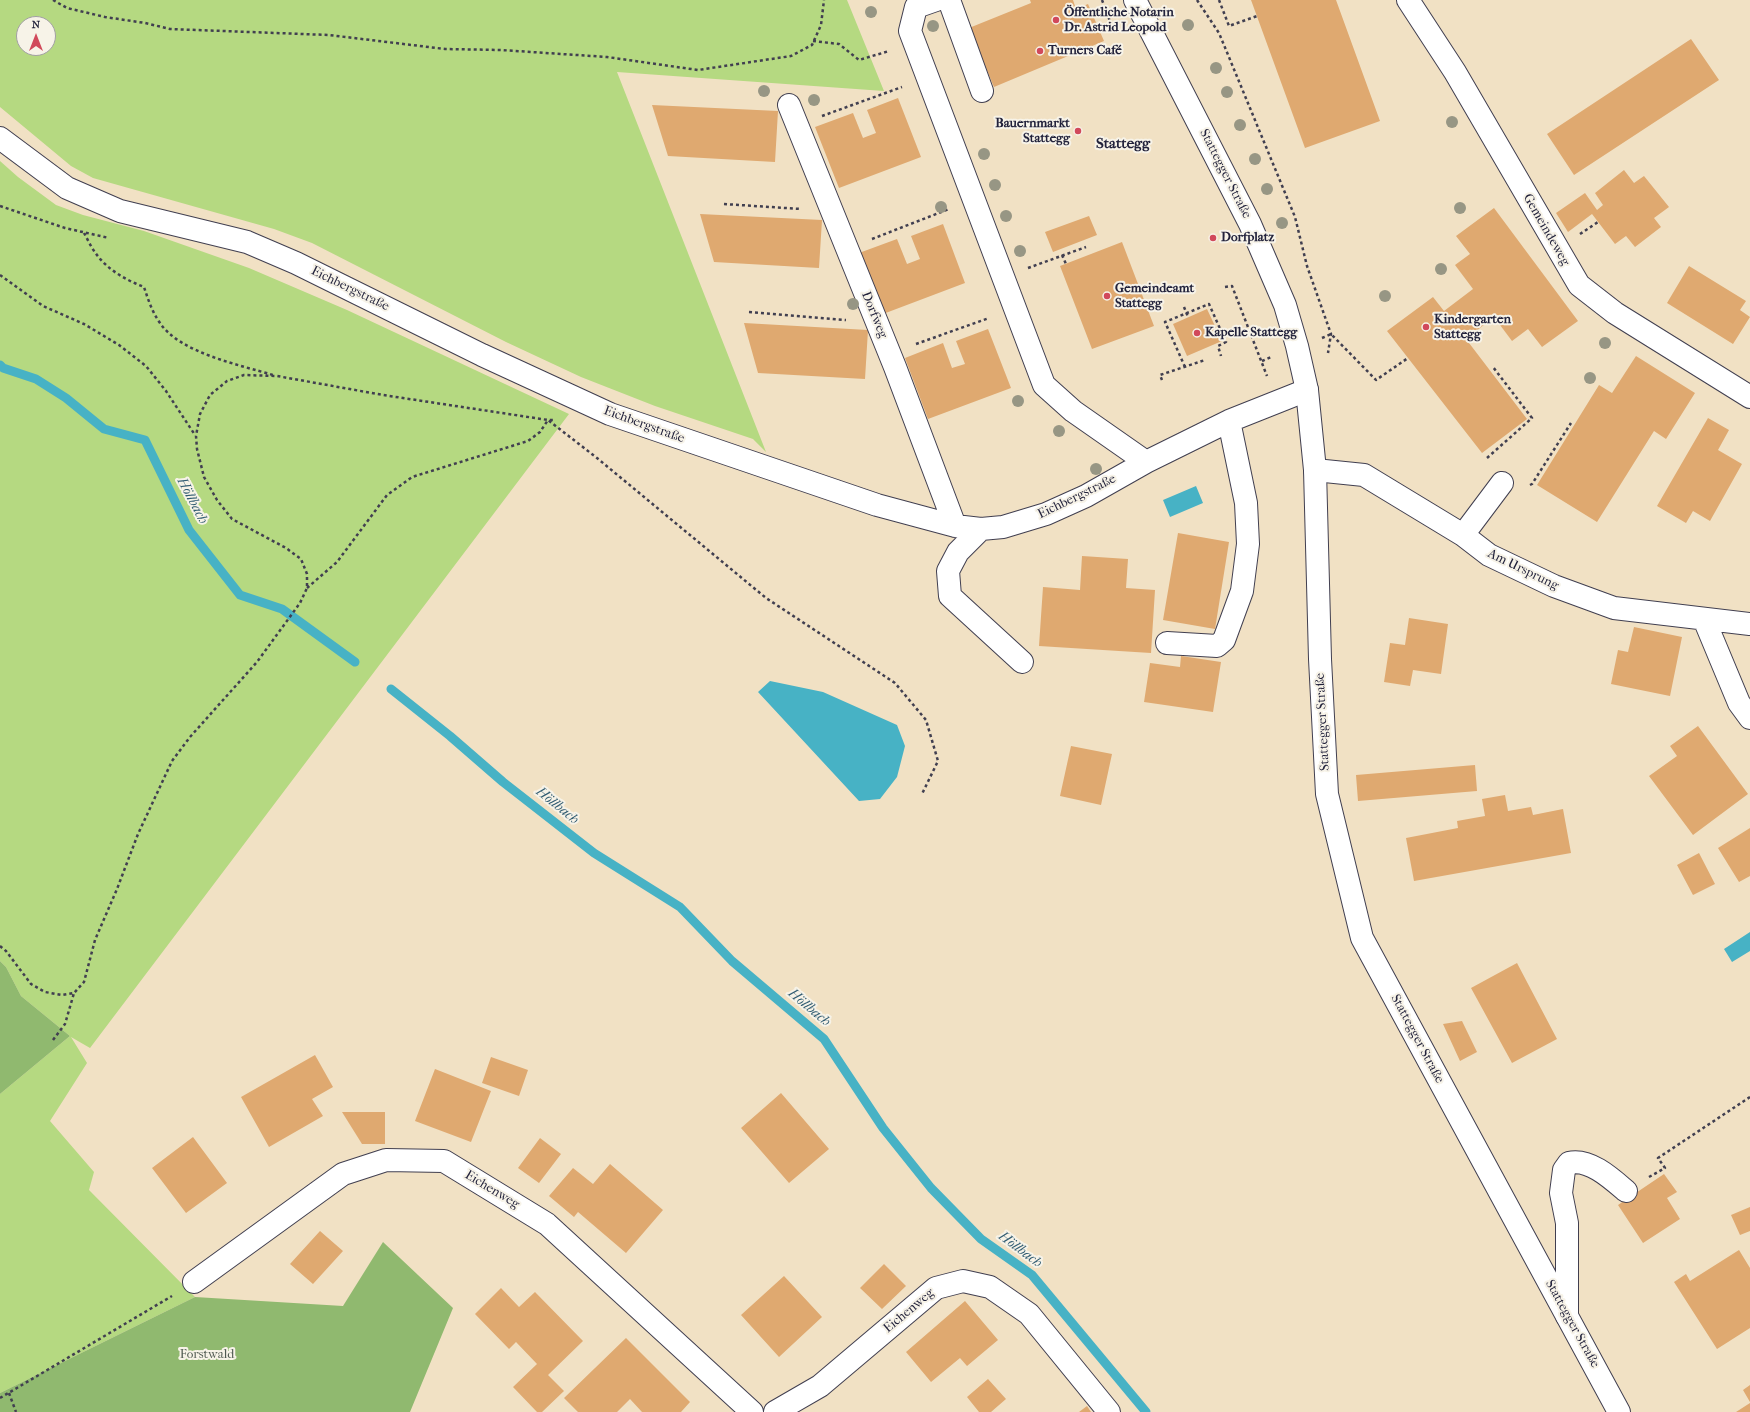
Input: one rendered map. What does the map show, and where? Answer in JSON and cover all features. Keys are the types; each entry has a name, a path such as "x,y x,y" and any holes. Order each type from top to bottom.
{"street":[{"path":"936,0 916,7 910,31 1044,385 1073,411 1146,462"},
{"path":"948,0 982,91"},
{"name":"Stattegger Straße","path":"1135,0 1250,224 1285,305 1298,346 1307,390 1315,470 1320,659 1327,794 1362,938 1620,1412"},
{"name":"Gemeindeweg","path":"1408,0 1455,72 1579,285 1615,313 1750,397"},
{"name":"Dorfweg","path":"790,105 890,354 955,526"},
{"name":"Eichbergstraße","path":"0,138 67,188 120,211 247,242 296,263 482,355 610,414 869,502 955,526 981,529 1003,527 1046,514 1086,496 1146,462 1229,421 1307,390"},
{"path":"1167,643 1217,646 1224,640 1242,591 1248,544 1246,503 1229,421"},
{"name":"Am Ursprung","path":"1315,470 1364,475 1464,535 1495,558 1554,586 1614,608 1750,624"},
{"path":"1464,535 1502,483"},
{"path":"981,529 958,552 948,571 950,596 1022,662"},
{"path":"1704,619 1739,703 1750,718"},
{"name":"Eichenweg","path":"194,1282 344,1174 386,1160 444,1161 546,1224 752,1412"},
{"path":"1567,1316 1567,1223 1561,1193 1564,1170 1569,1163 1577,1161 1602,1172 1626,1190"},
{"name":"Eichenweg","path":"775,1412 820,1386 936,1288 963,1281 990,1287 1029,1314 1109,1412"}],"path":[{"path":"53,0 67,8 105,17 145,23 170,30 329,35 445,49 501,50 607,57 698,70 791,56 812,45 821,25 824,0"},
{"path":"1102,0 1111,24"},
{"path":"1197,0 1220,33 1295,217 1308,266 1331,334 1328,360"},
{"path":"1219,0 1229,26 1256,16"},
{"path":"813,41 839,44 859,60 914,43"},
{"path":"797,124 885,94"},
{"path":"724,204 832,211"},
{"path":"847,249 933,215"},
{"path":"84,232 96,254 109,268 131,282 144,287 160,324 168,332 190,348 276,376 383,395 556,420"},
{"path":"1003,278 1086,247"},
{"path":"1062,255 1066,264"},
{"path":"0,276 43,306 84,324 119,345 146,366 166,391 196,436"},
{"path":"1225,287 1232,286 1262,361 1276,402"},
{"path":"1185,367 1165,322 1209,304 1226,342 1218,346 1221,356"},
{"path":"1184,307 1188,317"},
{"path":"748,312 877,322"},
{"path":"890,354 975,323"},
{"path":"1262,361 1331,334"},
{"path":"1331,334 1376,380 1408,358"},
{"path":"1162,380 1160,374 1205,360"},
{"path":"1493,367 1532,418 1485,461 1502,483 1516,494 1532,484 1571,423"},
{"path":"276,376 244,375 227,381 210,395 200,414 196,436 197,449 204,477 217,500 232,519 253,532 286,548 301,559 307,574 307,588"},
{"path":"53,1040 65,1024 74,993 84,982 95,940 117,889 138,834 172,761 190,737 257,662 300,603 307,588 337,562 387,495 412,477 528,441 540,432 548,420"},
{"path":"548,420 597,458 766,598 895,683 926,720 938,761 922,794"},
{"path":"0,946 6,951 31,984 45,992 62,995 74,993"},
{"path":"1626,1190 1665,1168 1658,1158 1750,1097"},
{"path":"0,1398 194,1282"},
{"path":"9,1392 16,1412"}],"green space":[{"path":"0,0 847,0 884,91 617,72 766,452 753,439 655,406 581,377 506,342 312,243 274,229 93,178 71,166 0,107"},
{"path":"0,161 18,177 56,205 83,215 144,231 249,268 347,310 569,414 90,1048 71,1037 87,1063 50,1121 94,1172 89,1190 195,1297 0,1393 0,1094 70,1036 21,996 6,967 0,961"},
{"path":"0,961 6,967 21,996 70,1036 0,1094"},
{"name":"Forstwald","path":"383,1242 453,1308 410,1412 0,1412 0,1393 195,1297 343,1306"}],"water":[{"path":"1196,486 1203,503 1170,517 1163,500"},
{"path":"770,681 823,692 897,725 905,746 897,777 880,799 859,801 758,692"},
{"path":"1750,932 1750,951 1732,962 1724,949"}],"building":[{"path":"1030,0 1073,0 1076,9 1088,4 1104,41 994,87 969,28 1031,3"},
{"path":"1251,0 1336,0 1380,121 1305,148"},
{"path":"1691,39 1719,80 1574,175 1547,134"},
{"path":"898,98 921,157 839,188 815,127 853,113 863,138 876,133 867,110"},
{"path":"652,105 778,111 775,162 668,156"},
{"path":"1624,170 1634,183 1644,176 1669,207 1654,218 1661,227 1635,247 1626,236 1615,244 1592,214 1568,232 1556,213 1585,193 1597,210 1603,205 1595,193"},
{"path":"1494,208 1578,321 1542,347 1528,329 1512,341 1494,317 1466,339 1527,419 1482,453 1387,331 1433,297 1444,311 1473,289 1455,265 1470,254 1456,236"},
{"path":"700,214 822,220 819,268 714,262"},
{"path":"1089,216 1097,235 1053,252 1045,232"},
{"path":"943,224 965,283 883,314 859,253 897,239 907,264 920,259 911,236"},
{"name":"Gemeindeamt Stattegg","path":"1122,242 1154,326 1092,349 1060,266"},
{"path":"1689,266 1746,301 1740,310 1750,317 1733,344 1667,303"},
{"name":"Kapelle Stattegg","path":"1207,309 1222,341 1187,356 1173,324"},
{"path":"744,323 868,330 865,379 758,373"},
{"path":"988,329 1011,388 928,419 905,358 943,343 952,368 965,364 956,341"},
{"path":"1636,356 1695,393 1666,439 1654,431 1597,522 1537,485 1599,385 1612,393"},
{"path":"1708,418 1729,430 1718,450 1742,464 1710,521 1693,511 1686,523 1657,506"},
{"path":"1178,533 1229,542 1215,629 1163,620"},
{"path":"1082,556 1128,559 1126,588 1155,590 1151,653 1039,646 1043,587 1080,590"},
{"path":"1409,618 1448,624 1441,674 1413,670 1410,686 1384,682 1390,643 1405,645"},
{"path":"1634,627 1682,637 1670,696 1611,684 1618,650 1628,652"},
{"path":"1181,656 1221,662 1213,712 1144,702 1150,663 1180,667"},
{"path":"1698,726 1748,794 1693,835 1649,776 1677,756 1670,746"},
{"path":"1071,746 1112,754 1101,805 1060,796"},
{"path":"1475,765 1477,791 1358,801 1356,775"},
{"path":"1505,795 1508,811 1531,807 1533,815 1563,809 1571,853 1414,881 1406,838 1458,828 1457,821 1485,816 1482,799"},
{"path":"1750,828 1750,876 1739,882 1718,848"},
{"path":"1699,853 1715,884 1693,895 1677,865"},
{"path":"1517,963 1557,1039 1512,1063 1471,988"},
{"path":"1462,1021 1477,1052 1460,1061 1443,1024"},
{"path":"315,1055 333,1087 312,1099 323,1116 269,1147 241,1097"},
{"path":"491,1057 528,1070 519,1096 482,1083"},
{"path":"435,1069 491,1091 471,1142 415,1121"},
{"path":"781,1093 829,1149 789,1183 741,1128"},
{"path":"342,1112 385,1112 385,1144 362,1144"},
{"path":"193,1137 227,1183 186,1213 152,1168"},
{"path":"540,1138 561,1154 539,1183 518,1168"},
{"path":"610,1164 663,1210 626,1253 578,1212 574,1217 549,1196 573,1168 593,1184"},
{"path":"1664,1174 1677,1192 1667,1198 1680,1219 1643,1243 1618,1205"},
{"path":"1750,1207 1750,1231 1740,1235 1731,1215"},
{"path":"320,1231 343,1251 313,1284 290,1264"},
{"path":"1739,1250 1750,1268 1750,1328 1717,1349 1674,1282 1686,1274 1690,1281"},
{"path":"884,1264 906,1286 882,1309 860,1288"},
{"path":"784,1276 822,1317 779,1357 741,1315"},
{"path":"501,1288 519,1307 535,1292 583,1341 548,1375 564,1391 542,1412 537,1412 513,1387 537,1364 516,1342 509,1349 475,1314"},
{"path":"965,1301 998,1340 967,1366 960,1358 931,1382 906,1352"},
{"path":"626,1338 690,1402 681,1412 642,1412 630,1399 617,1412 578,1412 564,1398"},
{"path":"988,1379 1006,1399 991,1412 979,1412 967,1397"},
{"path":"1750,1385 1750,1402 1743,1390"},
{"path":"1750,1403 1750,1412 1736,1412"},
{"path":"1087,1406 1091,1412 1079,1412"}],"waterway":[{"name":"Höllbach","path":"0,365 3,368 36,379 66,398 104,429 145,440 189,530 240,595 282,609 355,662"},
{"name":"Höllbach","path":"391,689 450,736 503,782 594,853 680,907 732,961 824,1039 883,1128 931,1188 981,1239 1032,1275 1146,1412"}],"place":[{"name":"Öffentliche Notarin Dr. Astrid Leopold","path":"1056,20"},
{"name":"Turners Café","path":"1040,51"},
{"name":"Bauernmarkt Stattegg","path":"1078,131"},
{"name":"Dorfplatz","path":"1213,238"},
{"name":"Gemeindeamt Stattegg","path":"1107,296"},
{"name":"Kindergarten Stattegg","path":"1426,327"},
{"name":"Kapelle Stattegg","path":"1197,333"}],"district":[{"name":"Stattegg","path":"1123,144"}]}
